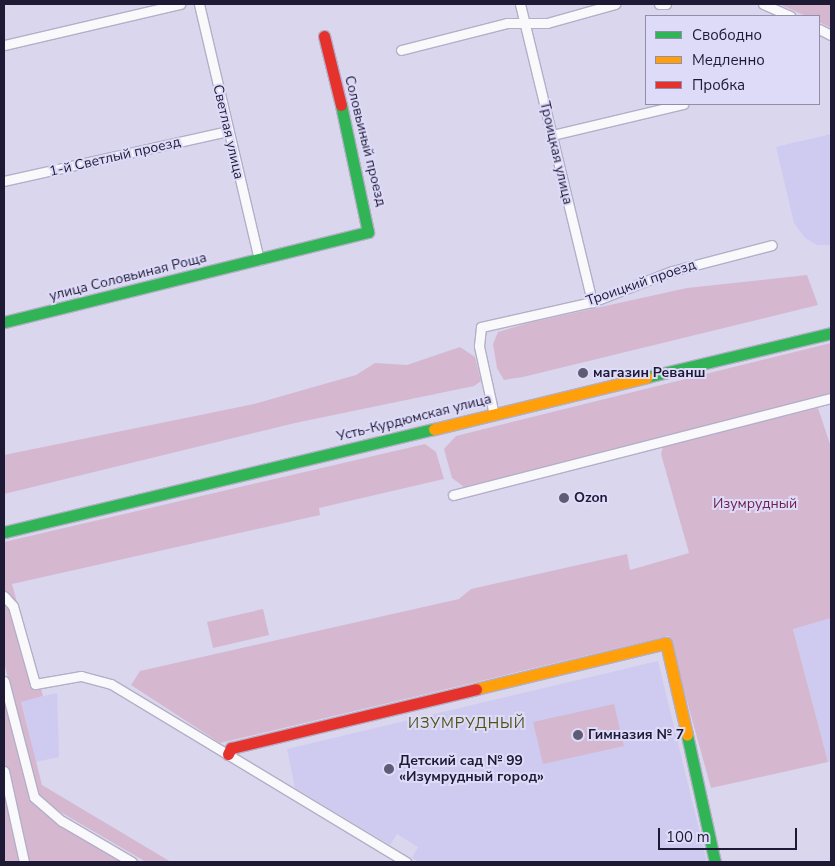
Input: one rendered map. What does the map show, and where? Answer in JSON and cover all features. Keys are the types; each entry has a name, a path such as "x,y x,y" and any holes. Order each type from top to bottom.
{"street":[{"path":"4,45 180,4"},
{"name":"Светлая улица","path":"199,4 227,131 259,260"},
{"name":"Троицкая улица","path":"520,4 592,302"},
{"path":"401,50 507,23 547,23 615,4"},
{"path":"658,4 666,4"},
{"path":"763,4 788,15"},
{"name":"Соловьиный проезд","path":"259,260 368,232 370,222 324,36"},
{"path":"552,135 679,105"},
{"name":"1-й Светлый проезд","path":"4,181 227,131"},
{"name":"Троицкий проезд","path":"494,415 478,346 481,328 592,302 690,265 772,246"},
{"name":"улица Соловьиная Роща","path":"4,322 259,260"},
{"name":"Усть-Курдюмская улица","path":"4,532 831,333"},
{"path":"453,496 831,398"},
{"path":"4,596 13,606 36,684 81,676 101,679 406,862"},
{"path":"228,754 231,748 666,643 715,862"},
{"path":"4,681 34,797 62,821 132,862"},
{"path":"4,771 24,862"}],"shaded area":[{"path":"831,134 831,245 817,245 805,238 794,223 776,147"},
{"path":"831,618 831,761 828,762 793,628"},
{"name":"Гимназия № 7","path":"658,661 707,862 419,862 412,858 418,847 397,834 390,845 295,788 287,749"},
{"path":"57,693 59,757 36,762 21,701"}],"green space":[{"path":"779,4 831,4 831,28 820,22 820,15 804,15"},
{"path":"807,275 818,305 523,377 504,380 497,368 493,344 498,332 528,323 687,288"},
{"path":"831,343 831,395 464,487 452,478 444,449 456,436"},
{"path":"460,347 475,357 481,381 474,386 295,423 4,494 4,455 254,404 356,375 375,363 407,365"},
{"name":"Изумрудный","path":"818,408 831,447 831,618 793,629 828,762 711,788 669,636 220,743 131,685 140,671 459,599 471,589 627,554 630,570 689,553 661,454 663,446"},
{"path":"425,444 436,452 444,479 319,508 320,515 12,584 43,696 21,702 42,785 171,862 146,862 45,803 35,788 4,662 4,542"},
{"path":"263,609 269,635 213,648 207,622"},
{"path":"4,696 30,798 60,825 123,862 4,862"},
{"path":"614,704 624,746 543,764 533,722"}],"traffic: fast":[{"path":"4,322 368,232 341,105"},
{"path":"647,377 831,333"},
{"path":"4,532 434,429"},
{"path":"687,735 715,862"}],"traffic: slow":[{"path":"434,429 647,377"},
{"path":"476,689 666,643 687,735"}],"traffic: jam":[{"path":"324,36 341,105"},
{"path":"228,754 231,748 476,689"}],"place":[{"name":"магазин Реванш","path":"583,373"},
{"name":"Ozon","path":"564,498"},
{"name":"Гимназия № 7","path":"578,735"},
{"name":"Детский сад № 99 «Изумрудный город»","path":"389,769"}],"district":[{"name":"ИЗУМРУДНЫЙ","path":"467,724"}]}
